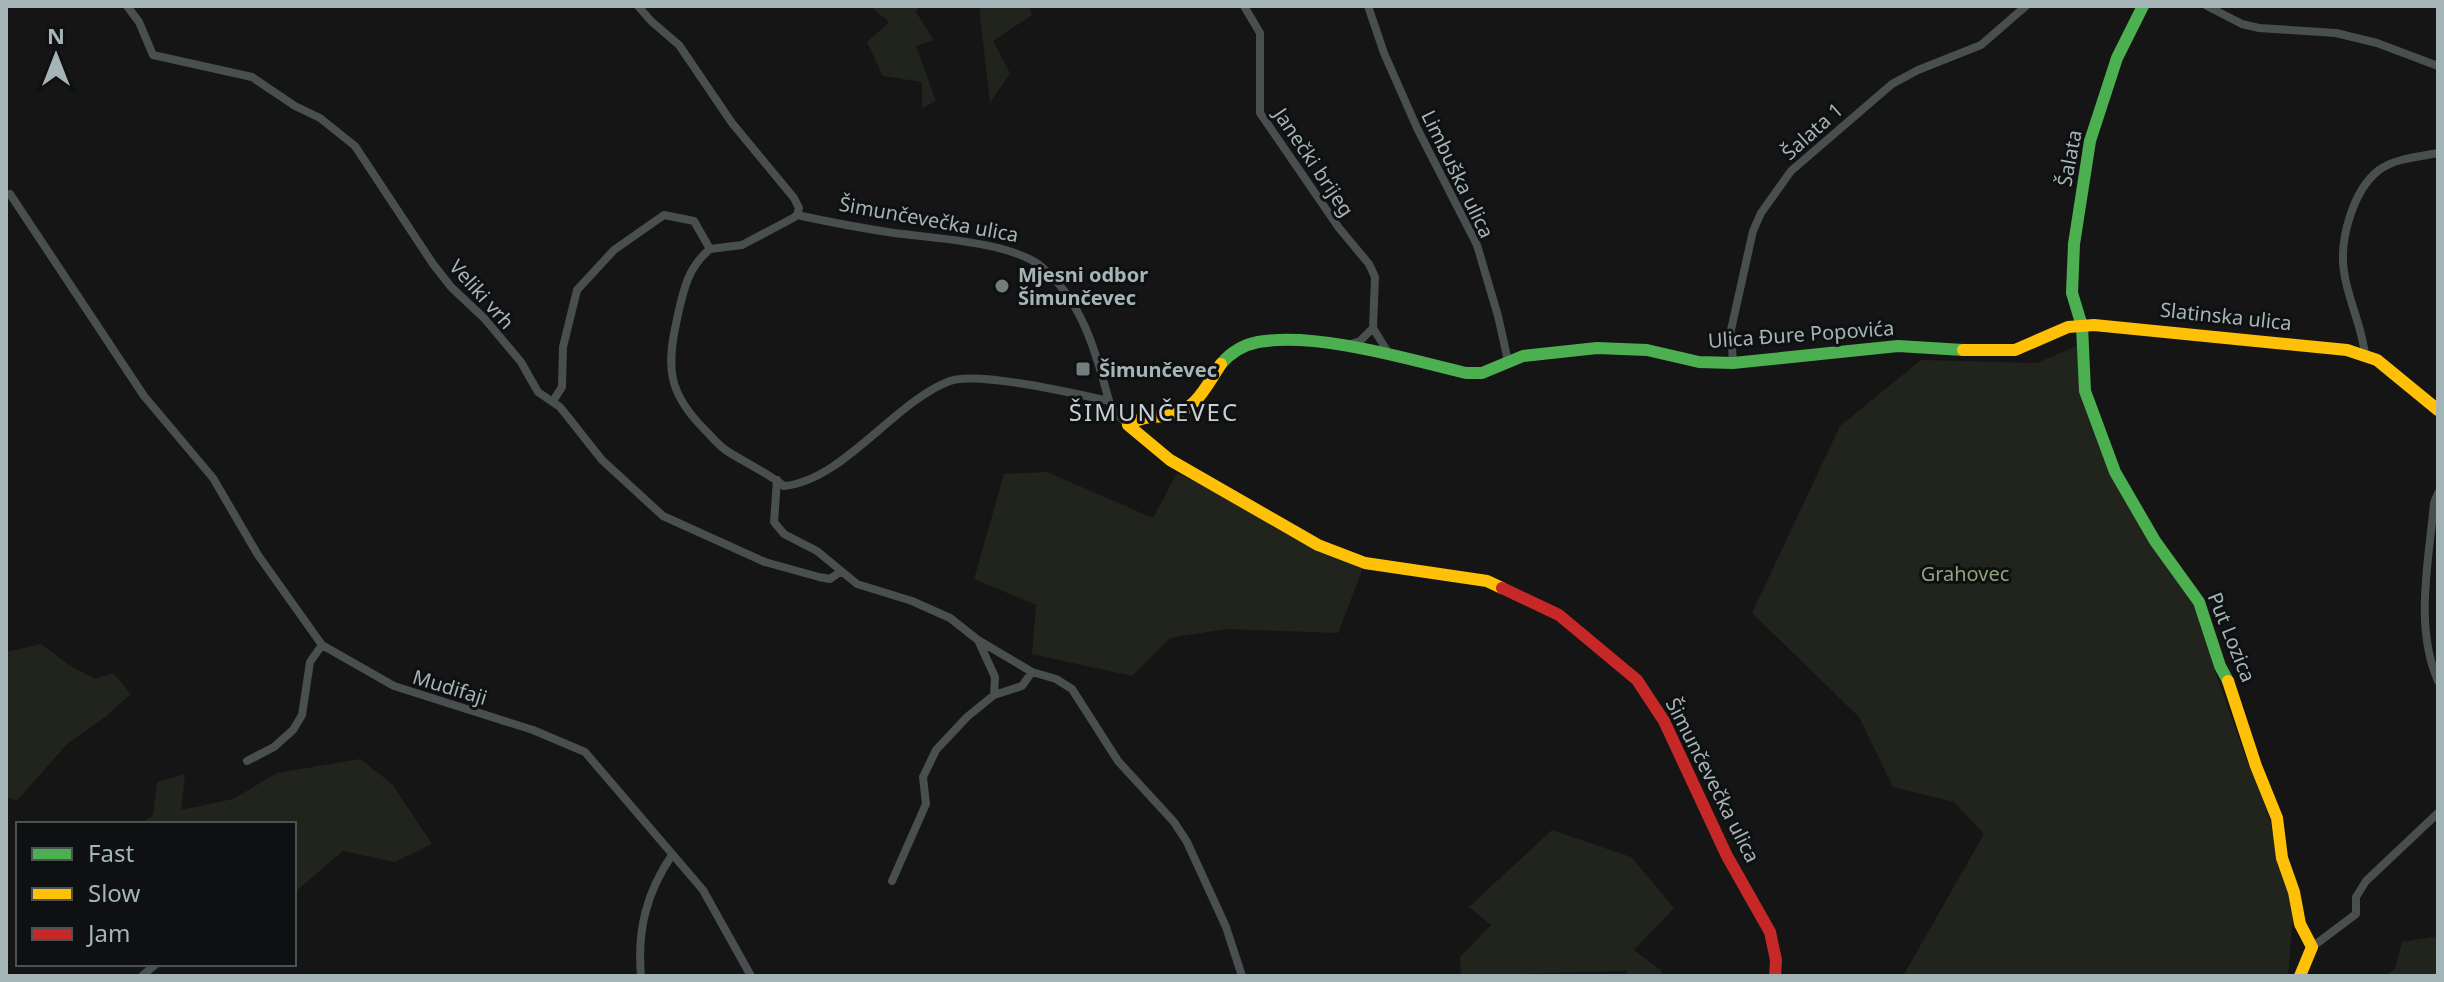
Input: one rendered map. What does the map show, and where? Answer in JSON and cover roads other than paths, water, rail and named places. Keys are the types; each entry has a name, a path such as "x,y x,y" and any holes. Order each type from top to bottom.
{"street":[{"name":"Veliki vrh","path":"127,6 139,22 153,55 252,77 295,106 320,118 355,146 417,242 442,275 521,362 538,392 553,401 602,460 672,522 765,562 830,579 840,572"},
{"path":"638,6 679,45 732,123 799,208 797,215 742,245 710,249 687,276 670,350 670,371 675,392 689,415 723,449 784,486 797,485 827,469 921,398 952,381 993,381 1109,401"},
{"name":"Janečki brijeg","path":"1244,6 1260,33 1260,113 1339,228 1369,264 1375,277 1373,328"},
{"name":"Limbuška ulica","path":"1368,6 1384,53 1417,128 1477,245 1508,361"},
{"name":"Šalata 1","path":"1733,363 1731,330 1753,231 1784,179 1809,153 1892,84 1981,45 2026,6"},
{"name":"Šalata","path":"2082,326 2072,293 2074,244 2090,141 2117,58 2143,6"},
{"path":"2207,6 2250,26 2336,33 2377,43 2438,66"},
{"path":"2365,355 2363,334 2343,270 2344,239 2355,204 2363,189 2380,170 2402,160 2438,153"},
{"path":"10,194 144,396 213,478 258,555 322,645 310,662 302,715 293,730 274,747 247,761"},
{"path":"553,401 562,387 563,347 577,290 614,250 664,215 694,221 710,249"},
{"name":"Šimunčevečka ulica","path":"797,215 968,243 1010,251 1032,259 1059,285 1087,328 1113,410 1170,460 1318,545 1365,563 1487,581 1559,615 1637,680 1664,721 1727,856 1770,932 1776,960 1775,976"},
{"name":"Ulica Đure Popovića","path":"1128,425 1141,418 1167,416 1190,407 1223,359 1239,347 1259,342 1345,346 1466,373 1482,373 1523,356 1597,348 1647,350 1699,362 1733,363 1898,346 1995,352 2015,350 2068,327 2082,326"},
{"name":"Slatinska ulica","path":"2082,326 2164,330 2328,347 2365,355 2391,370 2438,410"},
{"name":"Put Lozica","path":"2082,326 2085,391 2089,405 2115,472 2155,541 2199,602 2277,818 2282,858 2294,892 2300,924 2312,947"},
{"path":"1345,346 1360,341 1373,328 1391,357"},
{"path":"777,480 774,522 784,534 817,551 840,572 870,590 912,601 950,618 978,640 1032,672 1056,679 1072,689 1118,761 1174,822 1187,842 1226,927 1242,976"},
{"path":"2438,493 2434,503 2425,617 2432,666 2438,681"},
{"path":"978,640 995,677 994,695"},
{"name":"Mudifaji","path":"322,645 394,686 533,730 585,752 703,890 751,976"},
{"path":"892,881 926,804 923,777 936,750 967,717 994,695 1022,686 1032,672"},
{"path":"2300,976 2312,947 2356,914 2356,897 2366,881 2438,813"},
{"path":"641,976 638,946 645,907 672,855"}],"place":[{"name":"Mjesni odbor Šimunčevec","path":"1002,286"},
{"name":"Šimunčevec","path":"1083,369"}],"district":[{"name":"ŠIMUNČEVEC","path":"1154,411"}],"park label":[{"name":"Grahovec","path":"1965,573"}]}
